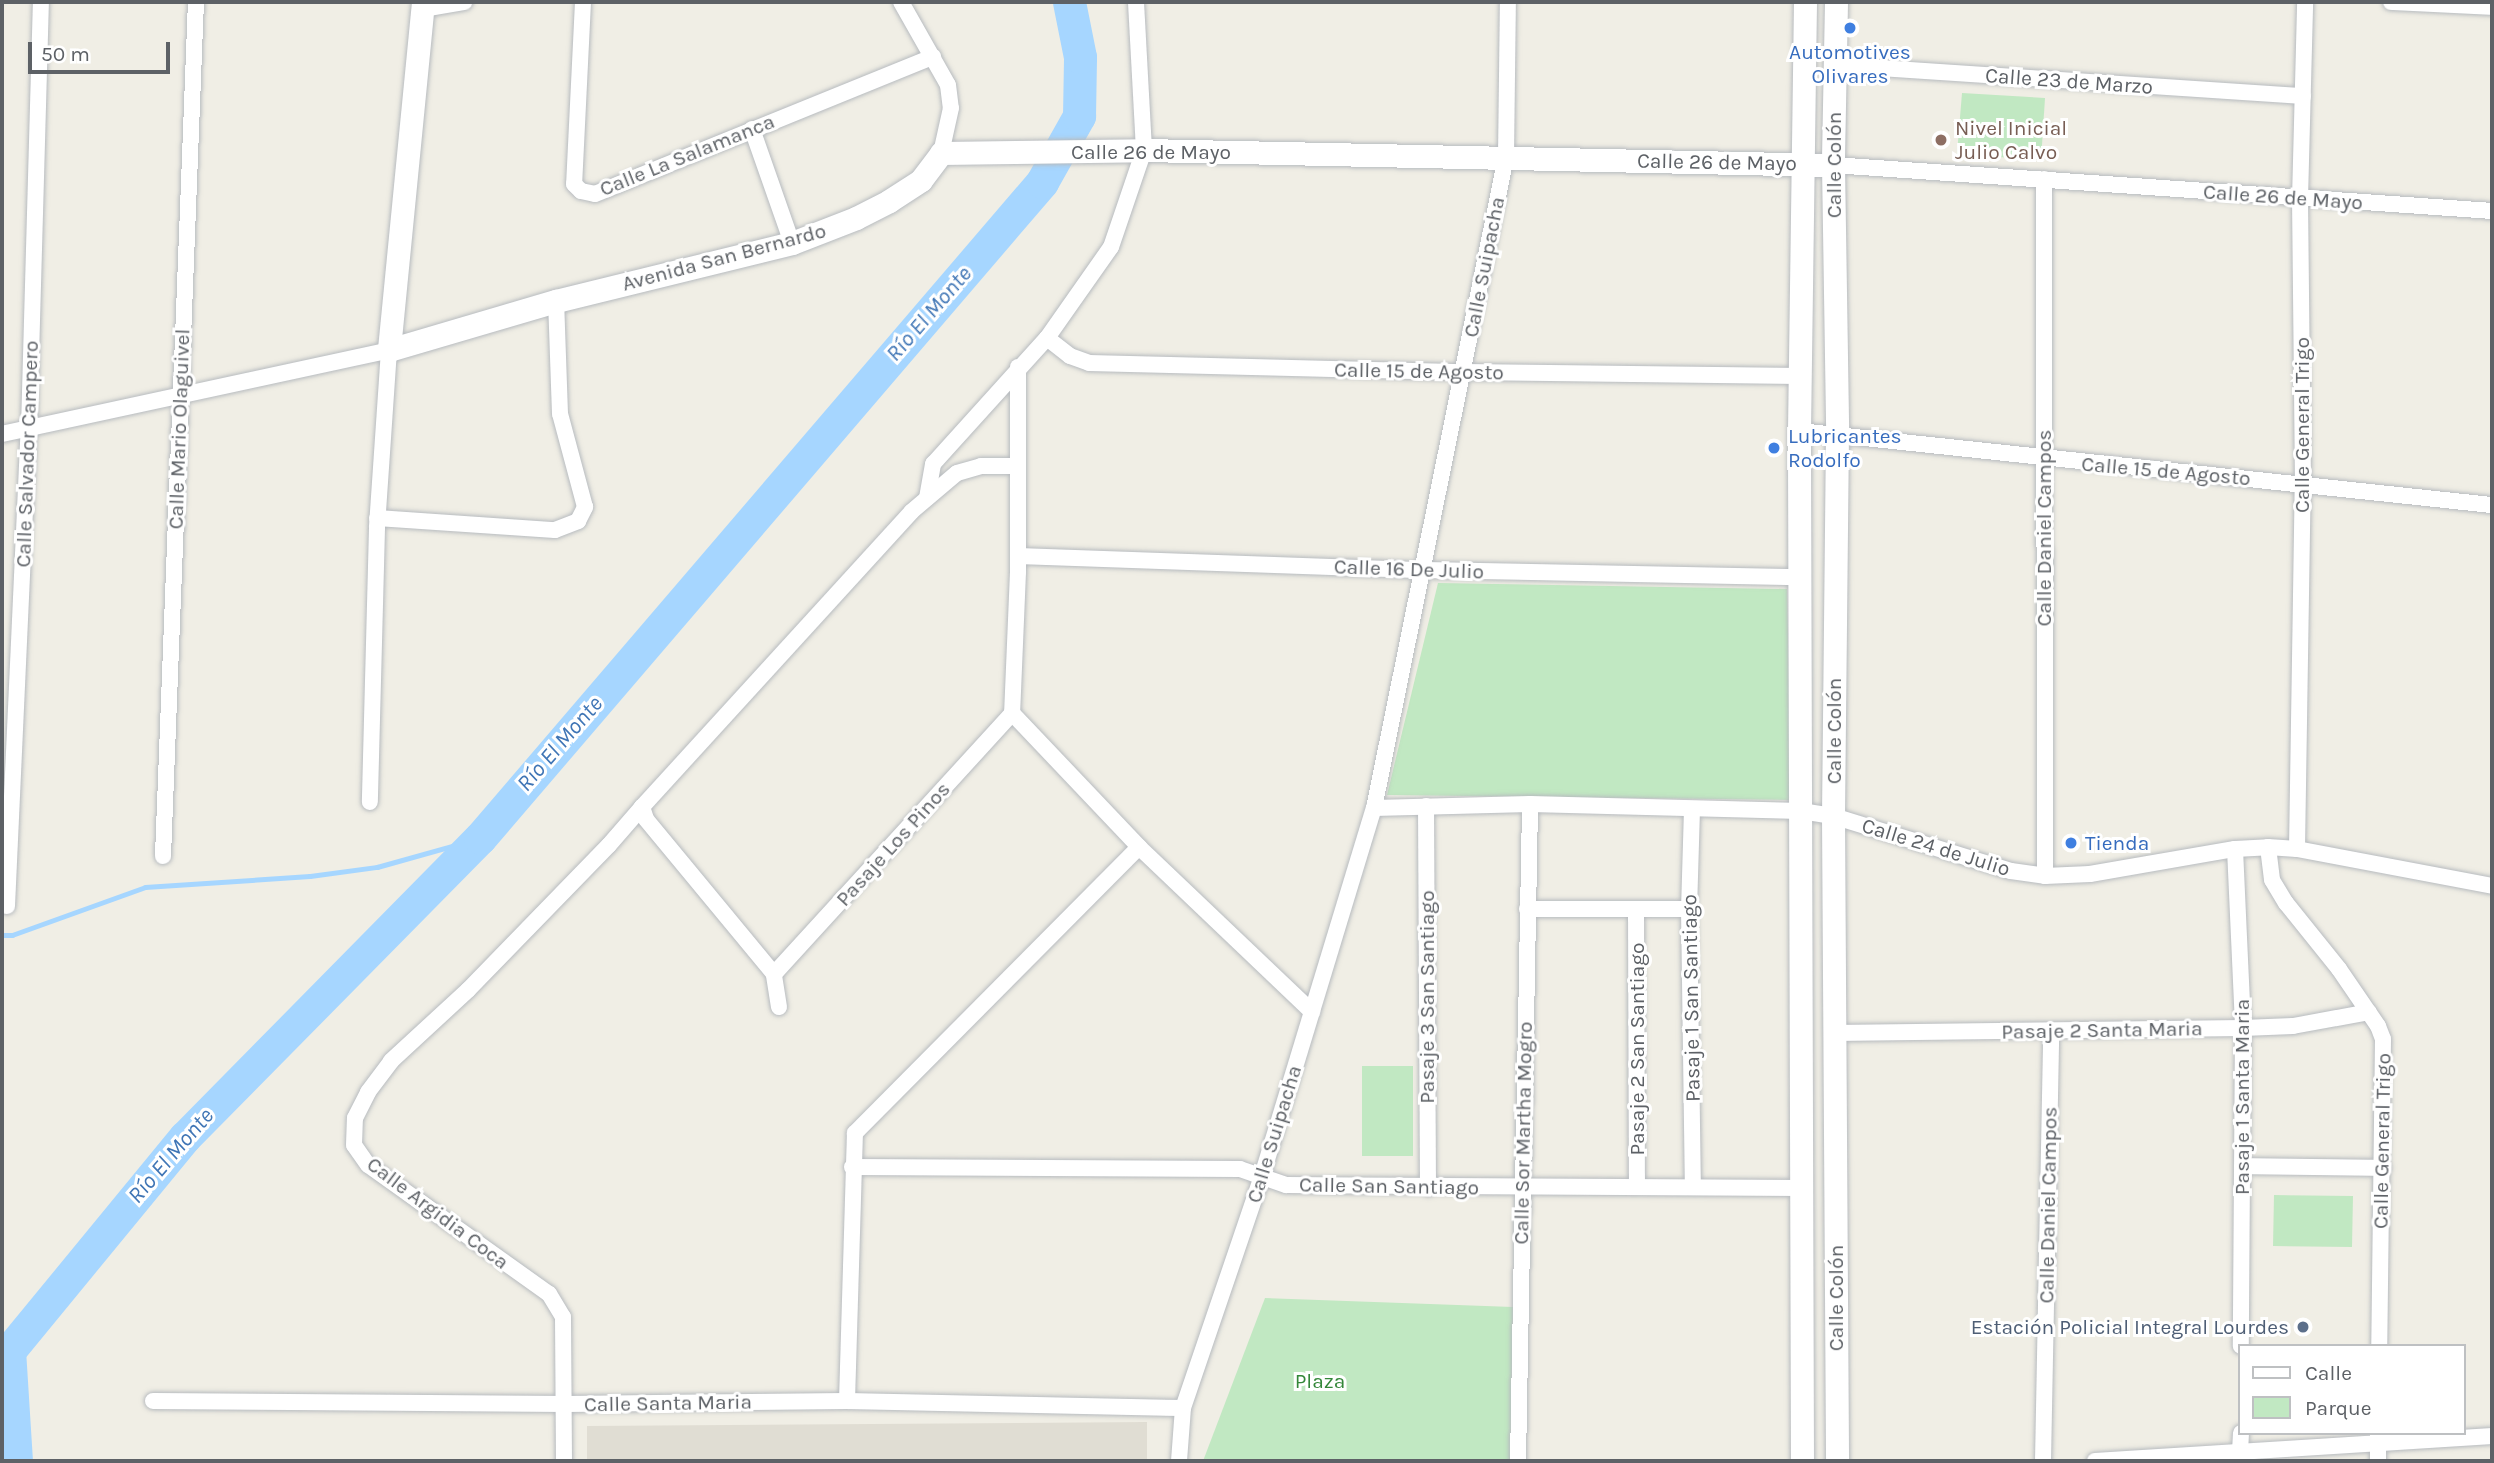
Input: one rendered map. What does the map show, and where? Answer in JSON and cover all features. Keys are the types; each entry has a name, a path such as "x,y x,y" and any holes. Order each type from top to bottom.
{"street":[{"name":"Calle Salvador Campero","path":"7,906 29,428 41,2"},
{"name":"Calle Mario Olaguivel","path":"163,856 196,2"},
{"path":"370,802 377,518 389,350 423,5 464,2"},
{"name":"Calle La Salamanca","path":"583,2 574,184 581,191 595,194 933,57"},
{"name":"Avenida San Bernardo","path":"2,433 389,350 556,302 792,243 856,218 921,180 941,153 951,108 948,85 901,2"},
{"path":"927,499 933,464 1047,338 1111,247 1144,150 1136,2"},
{"name":"Calle Suipacha","path":"1179,1461 1183,1408 1262,1176 1374,808 1506,158 1508,2"},
{"name":"Calle Colón","path":"1802,1461 1799,431 1805,2"},
{"name":"Calle Colón","path":"1836,2 1833,165 1837,433 1833,816 1837,1461"},
{"name":"Calle General Trigo","path":"2297,849 2304,484 2300,199 2305,2"},
{"path":"2392,2 2492,8"},
{"name":"Calle 23 de Marzo","path":"1835,65 2302,96"},
{"path":"752,129 792,243"},
{"name":"Calle 26 de Mayo","path":"941,153 1097,153 1144,150 1833,165 2492,211"},
{"name":"Calle Daniel Campos","path":"2044,179 2045,876"},
{"path":"377,518 555,530 578,521 585,507 561,414 556,302"},
{"name":"Calle 15 de Agosto","path":"1047,338 1070,356 1089,363 1464,372 1800,376"},
{"path":"1018,368 1018,556 1013,713 1139,846 1312,1012"},
{"name":"Calle 15 de Agosto","path":"1799,431 2492,505"},
{"name":"Calle Argidia Coca","path":"564,1461 566,1404 562,1317 549,1294 368,1165 354,1145 355,1118 368,1091 391,1062 468,990 609,845 911,512 957,473 981,466 1018,466"},
{"name":"Calle 16 De Julio","path":"1018,556 1424,570 1800,577"},
{"name":"Pasaje Los Pinos","path":"774,974 1013,713"},
{"name":"Calle 24 de Julio","path":"1374,808 1530,804 1801,811 1833,816 2011,871 2045,876 2090,874 2235,849 2268,847 2297,849 2492,886"},
{"name":"Calle Sor Martha Mogro","path":"1518,1461 1530,804"},
{"name":"Pasaje 3 San Santiago","path":"1426,806 1427,1188"},
{"path":"642,807 646,819 774,974 779,1007"},
{"name":"Pasaje 1 San Santiago","path":"1692,809 1689,909 1693,1187"},
{"path":"847,1401 855,1133 1139,846"},
{"name":"Calle General Trigo","path":"2268,847 2269,871 2286,903 2339,968 2369,1012 2383,1040 2379,1344"},
{"name":"Pasaje 1 Santa Maria","path":"2235,849 2243,1028 2241,1344"},
{"path":"1527,909 1689,909"},
{"name":"Pasaje 2 San Santiago","path":"1636,911 1637,1187"},
{"name":"Pasaje 2 Santa Maria","path":"1834,1033 2243,1028 2293,1026 2369,1012"},
{"name":"Calle Daniel Campos","path":"2043,1461 2051,1032"},
{"path":"2242,1166 2383,1168"},
{"name":"Calle San Santiago","path":"852,1167 1240,1169 1286,1185 1427,1188 1802,1188"},
{"name":"Calle Santa Maria","path":"153,1401 566,1404 847,1401 1183,1408"},
{"path":"2241,1435 2241,1452"},
{"path":"2095,1461 2241,1452 2377,1438 2492,1436"},
{"path":"2377,1438 2378,1461"}],"shaded area":[{"path":"1147,1422 1147,1461 587,1461 587,1426"}],"green space":[{"path":"1962,93 2045,98 2041,160 1957,154"},
{"path":"1438,583 1787,589 1792,800 1387,795"},
{"path":"1362,1066 1413,1066 1413,1156 1362,1156"},
{"path":"2274,1195 2353,1196 2352,1247 2273,1246"},
{"name":"Plaza","path":"1265,1298 1513,1307 1510,1461 1203,1461"}],"waterway":[{"name":"Río El Monte","path":"16,1461 9,1351 185,1137 480,838 1042,182 1079,116 1080,57 1069,2"},
{"path":"2,935 12,935 145,887 310,876 377,867 480,838"}],"place":[{"name":"Automotives Olivares","path":"1850,28"},
{"name":"Nivel Inicial Julio Calvo","path":"1941,140"},
{"name":"Lubricantes Rodolfo","path":"1774,448"},
{"name":"Tienda","path":"2071,843"},
{"name":"Estación Policial Integral Lourdes","path":"2303,1327"}]}
